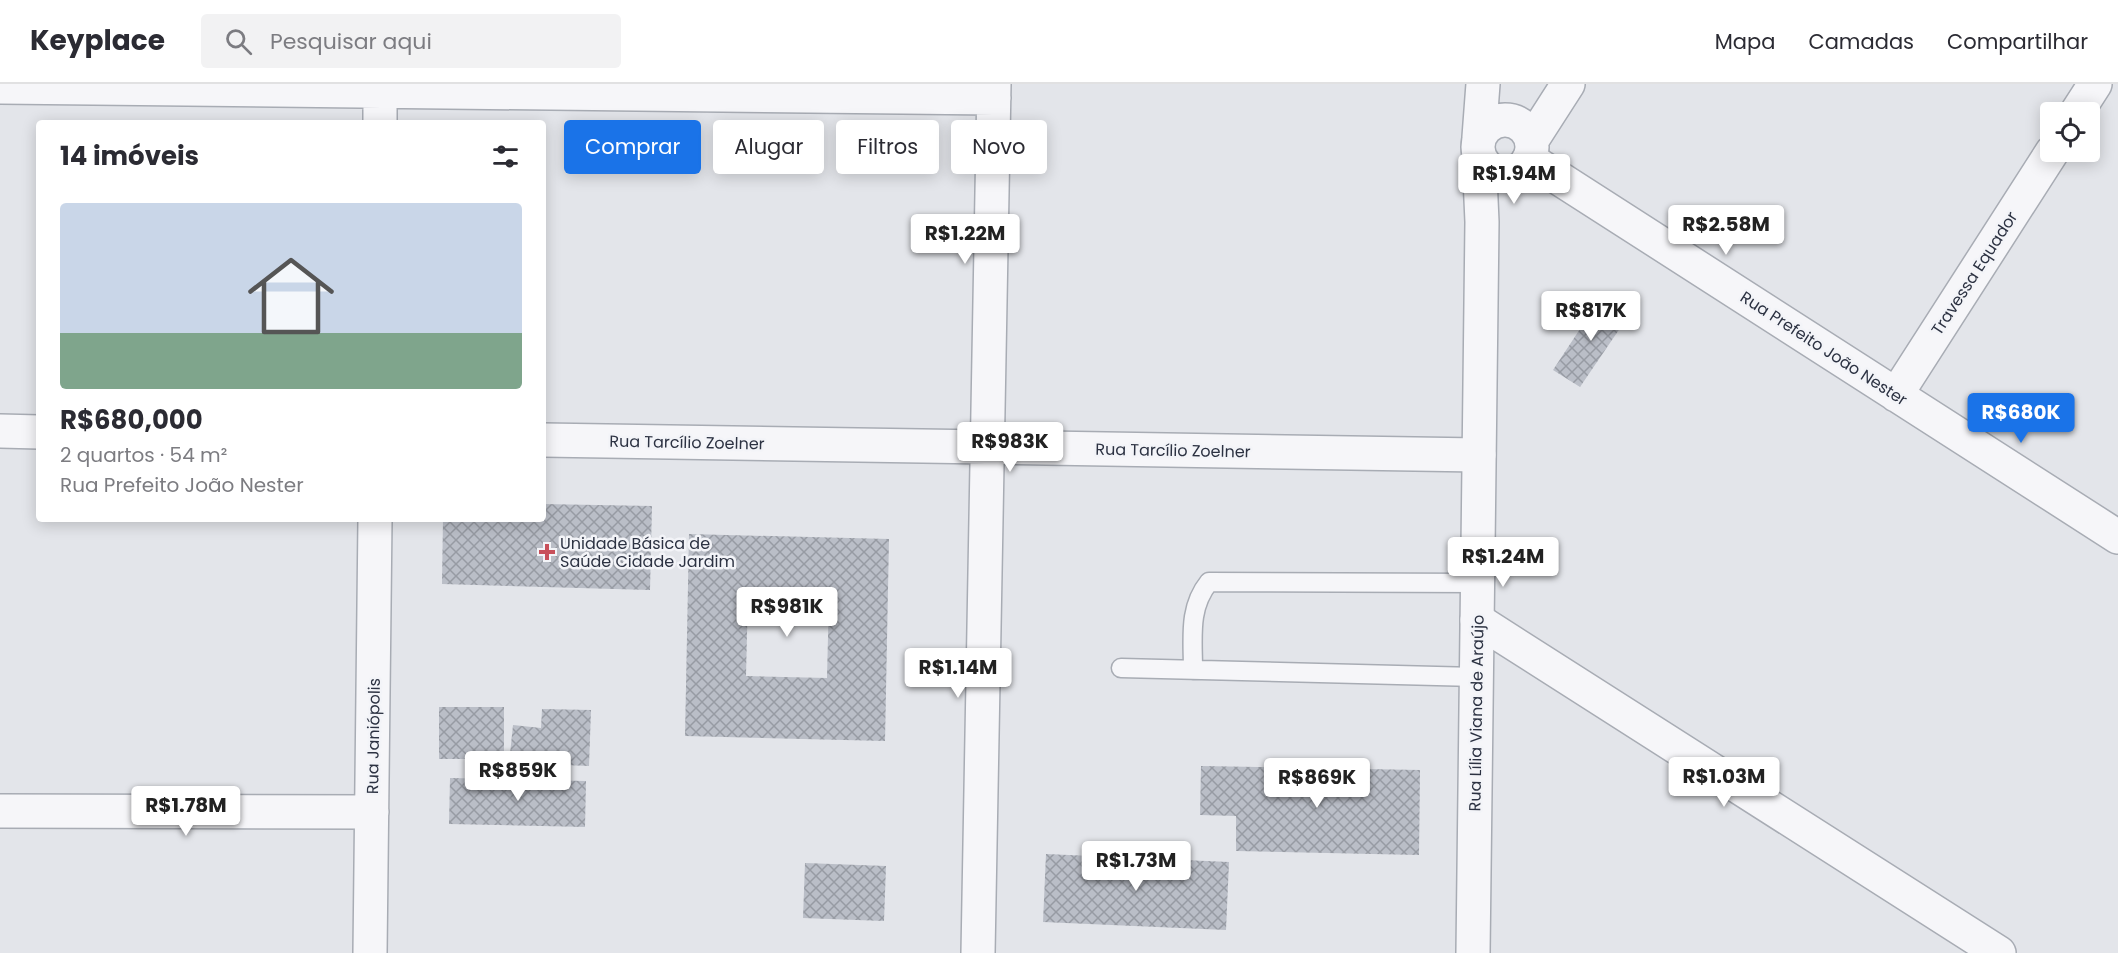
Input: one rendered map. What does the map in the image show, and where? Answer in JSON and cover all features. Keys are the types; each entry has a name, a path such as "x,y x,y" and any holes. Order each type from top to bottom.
{"street":[{"name":"Rua Lília Viana de Araújo","path":"1473,953 1482,222 1488,146 1484,84"},
{"path":"1488,146 1516,171 1568,84"},
{"path":"2083,102 2095,84"},
{"path":"0,87 994,91 978,953"},
{"path":"380,87 380,120"},
{"name":"Rua Prefeito João Nester","path":"1488,146 1506,119 1522,125 1530,150 1896,395 2118,537"},
{"name":"Travessa Equador","path":"1896,395 2046,162"},
{"path":"0,431 36,432"},
{"name":"Rua Tarcílio Zoelner","path":"546,440 1479,455"},
{"name":"Rua Janiópolis","path":"370,953 375,522"},
{"path":"1477,620 1999,953"},
{"path":"0,811 372,812"}],"lane":[{"path":"1193,670 1193,610 1199,595 1209,582 1477,583"},
{"path":"1121,668 1476,676"}],"building":[{"path":"1601,297 1629,315 1580,387 1553,370"},
{"name":"Unidade Básica de Saúde Cidade Jardim","path":"546,504 652,506 650,590 442,584 443,522 546,522"},
{"path":"689,534 889,539 885,741 685,736","holes":["748,592 829,595 827,678 746,676"]},
{"path":"439,707 504,707 504,759 439,759"},
{"path":"542,709 591,710 589,766 539,764 539,757 510,754 513,725 541,728"},
{"path":"1201,766 1420,770 1419,855 1236,851 1236,816 1200,815"},
{"path":"450,778 586,781 585,827 449,824"},
{"path":"1046,854 1229,862 1226,930 1043,922"},
{"path":"805,863 886,866 884,921 803,918"}],"place":[{"name":"Unidade Básica de Saúde Cidade Jardim","path":"547,552"}]}
